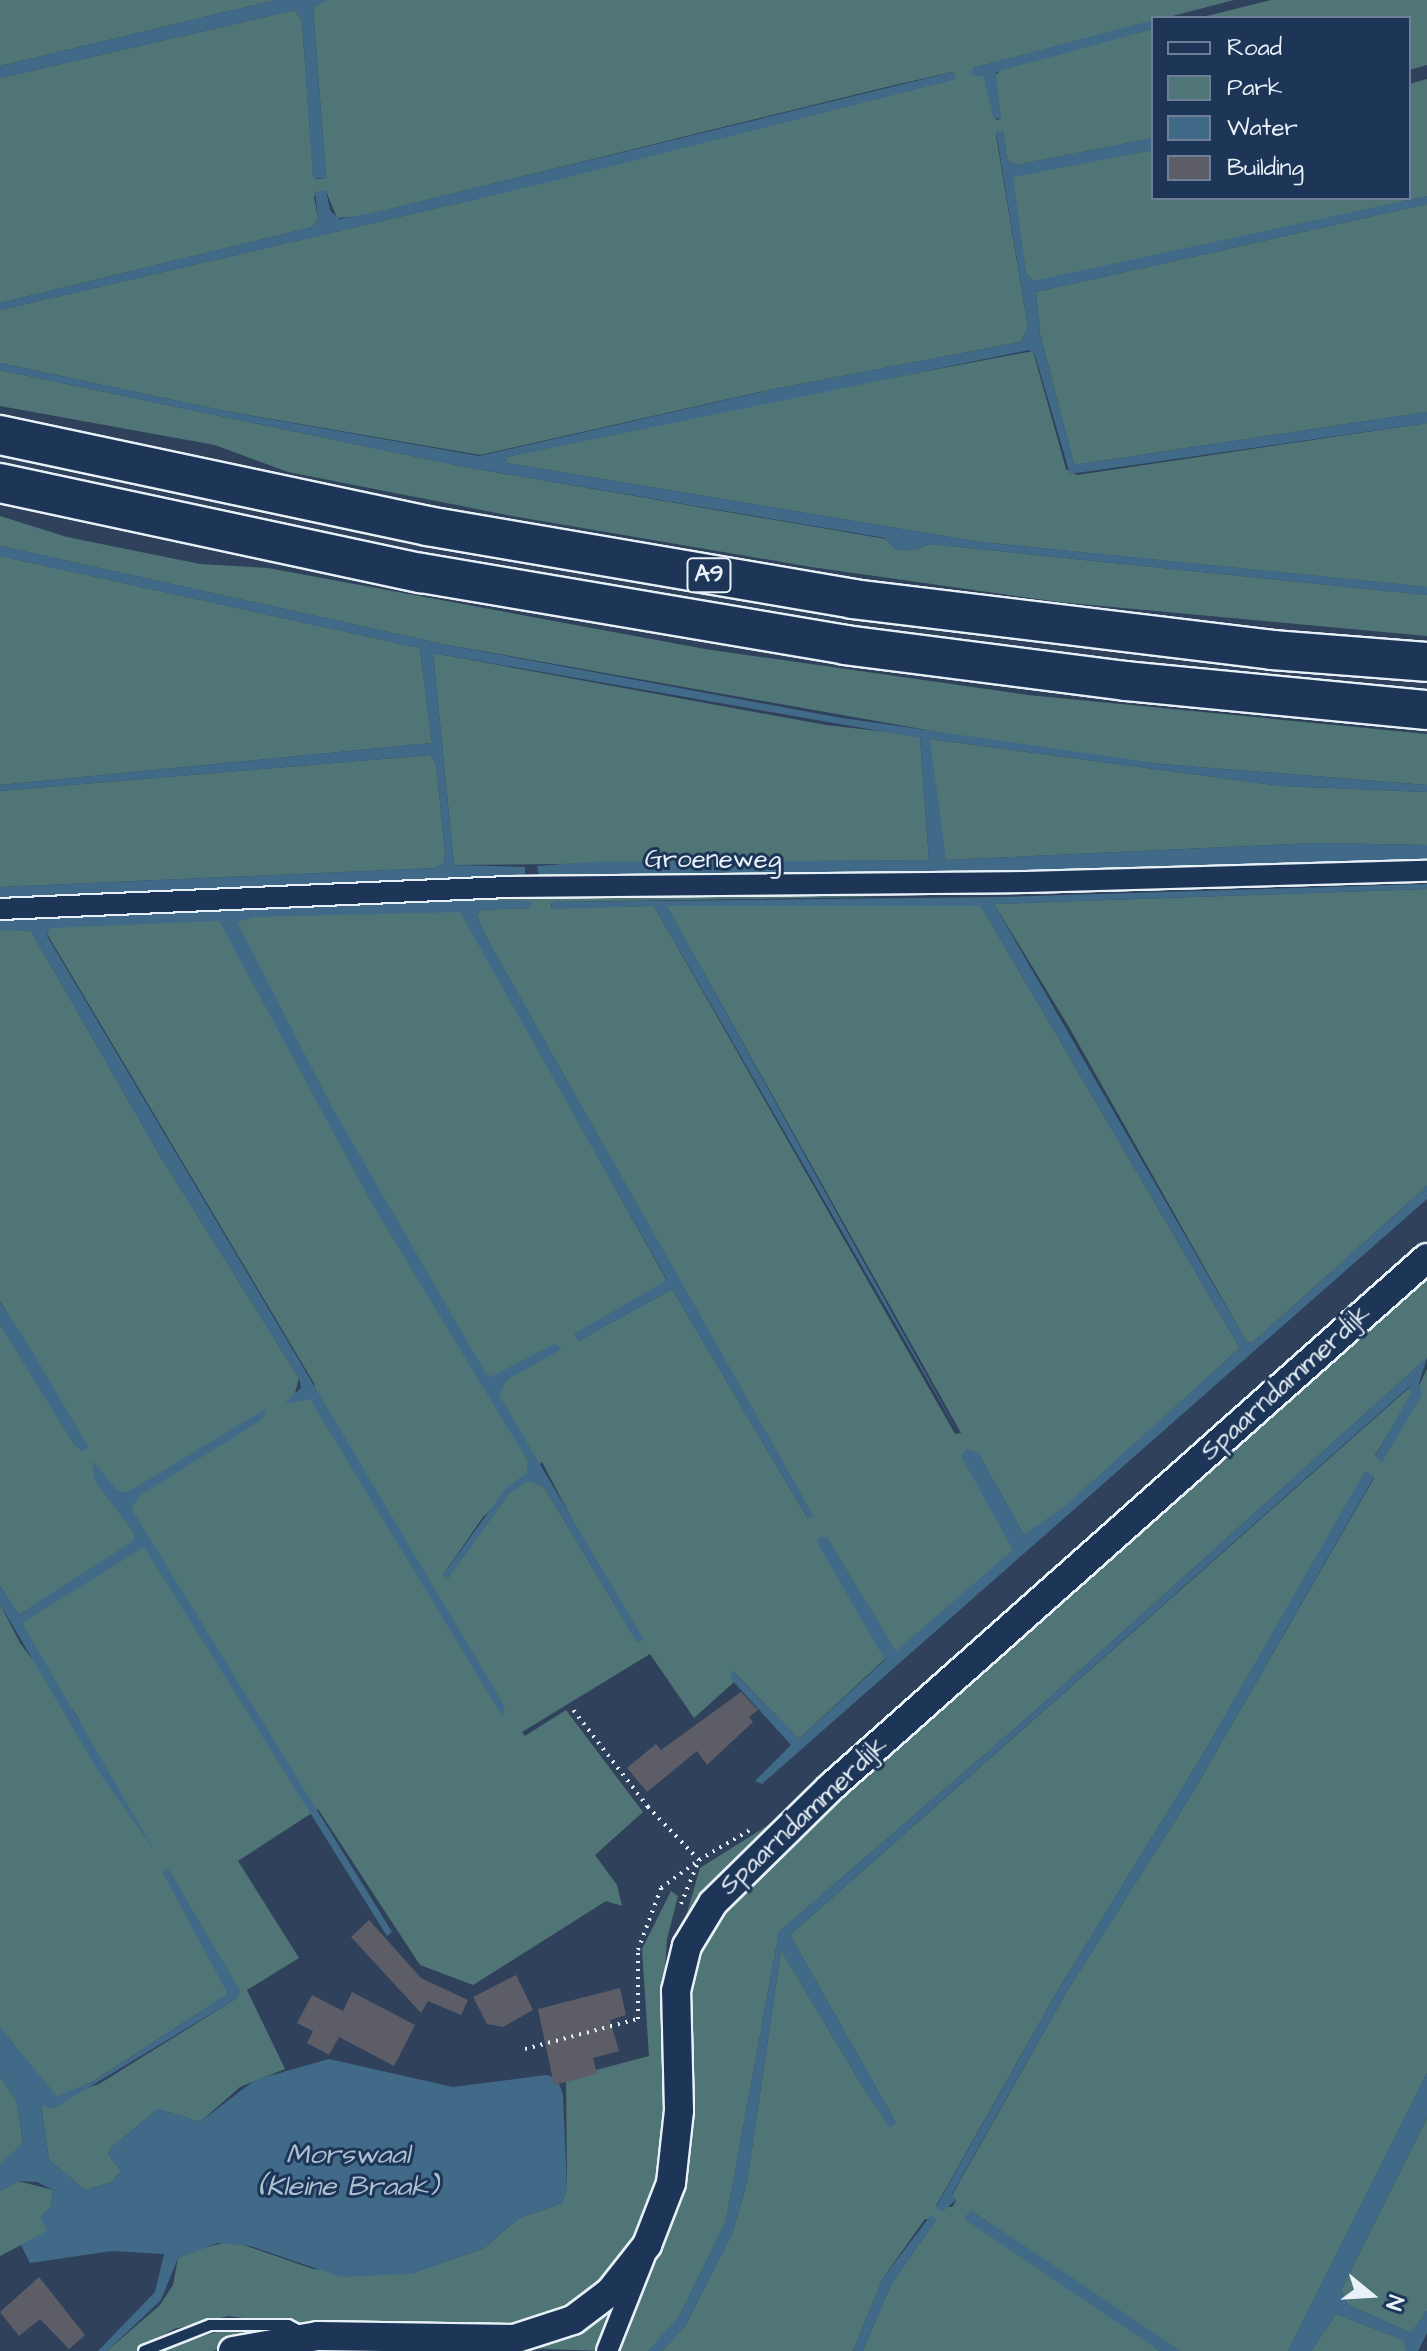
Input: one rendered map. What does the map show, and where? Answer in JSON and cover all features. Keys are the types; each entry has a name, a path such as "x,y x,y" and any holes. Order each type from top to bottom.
{"highway":[{"name":"A9","path":"0,435 427,526 852,599 1272,650 1427,662"},
{"name":"A9","path":"0,483 421,573 845,645 1125,681 1427,710"}],"street":[{"name":"Groeneweg","path":"0,909 508,887 1026,882 1427,871"},
{"name":"Spaarndammerdijk","path":"233,2351 307,2336 504,2345 585,2313 621,2281 647,2245 667,2199 677,2149 678,1978 691,1938 713,1903 830,1788 1427,1258"},
{"path":"607,2351 632,2298 647,2245"}],"lane":[{"path":"144,2351 210,2325 237,2322 288,2325 307,2336"}],"path":[{"path":"525,2049 638,2019 638,1950 661,1888 699,1860 648,1807 571,1707"}],"green space":[{"path":"0,0 276,0 0,66"},
{"path":"326,0 1234,0 1173,16 1151,16 1151,22 973,68 984,77 996,120 1001,119 993,78 1002,68 1151,30 1151,138 1017,165 1007,160 1003,131 996,135 1028,328 1021,342 769,390 480,455 225,411 0,363 0,310 489,196 955,79 953,72 899,84 361,216 337,218 326,191 314,196 318,219 313,227 0,303 0,78 295,10 302,21 313,174 316,179 326,178 313,8"},
{"path":"1271,0 1427,0 1427,65 1411,69 1411,16 1207,16"},
{"path":"1427,79 1427,196 1411,200 1411,83"},
{"path":"1151,150 1151,200 1409,200 1062,278 1033,281 1026,273 1012,182 1013,177"},
{"path":"1427,204 1427,412 1074,465 1040,334 1036,292"},
{"path":"1033,351 1066,469 1077,475 1427,423 1427,587 980,542 506,463 507,457 739,407"},
{"path":"0,370 465,467 886,539 895,549 915,550 929,544 1427,595 1427,636 1059,602 811,567 507,515 288,472 215,445 0,406"},
{"path":"0,516 67,537 200,564 268,568 705,649 1028,695 1427,734 1427,785 1161,764 1000,743 442,644 0,546"},
{"path":"0,556 420,648 432,743 0,785"},
{"path":"433,653 826,725 914,735 920,738 929,860 454,865"},
{"path":"929,739 1282,786 1427,792 1427,845 1315,843 945,860"},
{"path":"430,755 436,763 445,851 444,863 436,868 0,887 0,791"},
{"path":"1427,889 1427,1186 1252,1343 1246,1341 1069,1027 994,904"},
{"path":"883,897 552,902 551,908 654,906 955,1434 961,1433 666,905 981,906 1240,1348 1065,1507 1024,1535 978,1453 962,1456 1014,1550 896,1652 827,1538 887,1657 799,1739 733,1671 734,1682 694,1718 650,1654 522,1732 525,1736 566,1710 643,1812 595,1855 617,1885 622,1906 606,1901 473,1985 420,1965 318,1809 238,1861 299,1958 247,1990 285,2069 240,2087 200,2122 158,2109 111,2148 108,2154 121,2171 112,2182 85,2190 49,2160 41,2104 99,2084 237,1998 239,1990 168,1869 228,1994 92,2082 57,2097 0,2028 0,1604 20,1643 82,1724 15,1624 147,1536 125,1499 265,1410 130,1492 121,1494 95,1480 135,1534 134,1541 19,1615 0,1586 0,1324 75,1445 88,1448 0,1301 0,929 31,931 162,1159 299,1378 295,1393 315,1385 37,917 463,898","holes":["465,901 531,901 529,908 481,910 477,916 487,939 813,1516 808,1519 672,1289 578,1341 575,1334 667,1281 472,931","542,1462 637,1642 544,1487 528,1480 509,1493 448,1578 443,1575 483,1517"]},
{"path":"1427,1268 1427,1358 1028,1717 779,1932 726,2221 680,2315 657,2343 648,2351 616,2351 680,2186 684,2004 706,1931 755,1871"},
{"path":"1427,1369 1427,2073 1288,2351 1180,2351 970,2210 1160,2351 863,2351 891,2284 936,2220 925,2219 883,2278 853,2351 662,2351 685,2326 732,2234 747,2182 781,1950 866,2092 896,2123 790,1935 1409,1388 1412,1393 1375,1456 1382,1462","holes":["1365,1472 1374,1478 1190,1797 1067,1991 952,2195 956,2201 952,2207 936,2206 1054,1997 1205,1751"]},
{"path":"781,1817 678,1944 700,1868"},
{"path":"671,1891 678,1896 667,1939 663,1997 666,2135 661,2171 645,2223 601,2289 539,2327 332,2329 228,2316 174,2329 136,2351 107,2351 160,2305 173,2285 178,2258 199,2249 232,2241 313,2269 410,2274 484,2248 519,2218 562,2203 567,2188 566,2078 649,2056 642,1949"},
{"path":"0,2076 17,2102 23,2144 0,2165"},
{"path":"1427,2118 1427,2311 1411,2333 1348,2305 1341,2290"},
{"path":"18,2181 53,2190 48,2231 0,2256 0,2191"},
{"path":"618,2300 601,2351 520,2348"},
{"path":"1336,2314 1404,2340 1407,2351 1311,2351"},
{"path":"226,2329 271,2335 212,2351 158,2351"}],"water":[{"path":"276,0 326,0 313,9 326,178 313,178 302,21 295,10 0,78 0,66"},
{"path":"1151,21 1151,30 996,72 1001,119 993,118 984,77 971,75 973,68"},
{"path":"953,72 956,79 545,183 0,310 0,303 313,227 318,219 315,192 326,190 330,210 339,219 368,214"},
{"path":"996,131 1003,131 1007,160 1017,165 1151,138 1151,150 1013,177 1026,273 1033,281 1427,196 1427,204 1036,292 1040,334 1074,465 1427,412 1427,423 1070,474 1035,355 1029,350 507,457 506,463 980,542 1427,587 1427,595 929,544 915,550 895,549 885,538 465,467 0,370 0,363 225,411 479,456 769,390 1021,342 1028,328"},
{"path":"0,546 442,644 836,717 1161,764 1427,785 1427,792 1282,786 930,739 946,860 1315,843 1427,845 1427,859 1032,872 539,876 537,866 588,862 929,860 920,738 433,653 454,865 525,867 525,878 0,900 0,887 435,868 444,863 445,851 436,763 430,755 0,791 0,785 432,743 420,648 0,556"},
{"path":"1427,884 1427,889 994,904 1246,1341 1252,1343 1427,1186 1427,1199 762,1784 755,1781 791,1745 731,1679 732,1670 799,1739 885,1660 818,1544 819,1537 827,1538 896,1651 1013,1550 961,1456 966,1449 978,1453 1024,1535 1065,1506 1240,1348 981,906 667,906 960,1436 654,906 552,909 551,902 1001,897"},
{"path":"464,900 531,901 530,908 481,910 477,916 487,939 814,1517 808,1519 672,1289 578,1341 574,1334 667,1280 460,912 254,917 237,922 333,1109 485,1372 491,1377 554,1344 562,1349 507,1380 499,1395 644,1640 637,1642 544,1487 528,1481 509,1493 448,1579 443,1575 506,1488 527,1473 527,1460 371,1202 219,921 50,928 47,936 505,1707 502,1716 310,1399 284,1404 301,1388 299,1378 162,1159 31,931 0,930 0,920"},
{"path":"0,1302 89,1448 81,1451 75,1445 40,1390 0,1324"},
{"path":"1427,1358 1419,1383 1422,1395 1382,1462 1375,1457 1411,1393 1409,1387 790,1935 896,2123 890,2128 866,2092 781,1950 747,2182 732,2234 685,2326 662,2351 648,2351 680,2315 726,2221 779,1932 1028,1717"},
{"path":"265,1409 266,1415 257,1423 142,1494 131,1508 392,1932 387,1936 144,1547 22,1623 156,1853 97,1769 0,1604 0,1586 19,1615 133,1541 135,1534 95,1481 92,1460 117,1490 126,1493"},
{"path":"1365,1471 1374,1477 1190,1797 1067,1991 952,2194 956,2200 942,2212 936,2207 1054,1997 1205,1751"},
{"name":"Morswaal (Kleine Braak)","path":"168,1869 239,1989 237,1998 53,2109 41,2105 49,2160 85,2190 112,2182 121,2171 108,2154 111,2148 158,2109 200,2122 255,2080 329,2059 453,2087 546,2075 557,2078 563,2095 567,2188 562,2203 519,2218 484,2248 410,2274 341,2277 250,2246 218,2243 178,2258 161,2300 107,2351 98,2351 155,2292 164,2254 112,2251 30,2263 21,2245 47,2231 40,2217 51,2206 53,2190 37,2182 18,2181 0,2191 0,2165 23,2143 17,2102 0,2076 0,2028 57,2096 92,2082 228,1994 163,1873"},
{"path":"1427,2073 1427,2118 1341,2290 1348,2305 1411,2333 1427,2311 1427,2333 1418,2351 1407,2351 1404,2340 1336,2314 1311,2351 1288,2351"},
{"path":"970,2210 1180,2351 1160,2351 964,2219"},
{"path":"931,2215 936,2220 891,2284 863,2351 853,2351 883,2278"}],"building":[{"path":"741,1692 758,1710 749,1717 753,1722 707,1765 697,1751 647,1792 627,1768 656,1744 661,1750"},
{"path":"369,1920 421,1978 468,2000 461,2015 428,2001 421,2013 351,1937"},
{"path":"516,1975 533,2010 503,2027 487,2024 473,1997"},
{"path":"620,1988 626,2015 610,2020 619,2051 593,2058 597,2074 554,2085 538,2009"},
{"path":"352,1992 415,2025 394,2066 339,2037 329,2055 307,2043 313,2031 297,2023 312,1995 343,2011"},
{"path":"39,2277 85,2335 69,2349 40,2319 19,2336 0,2312"}]}
